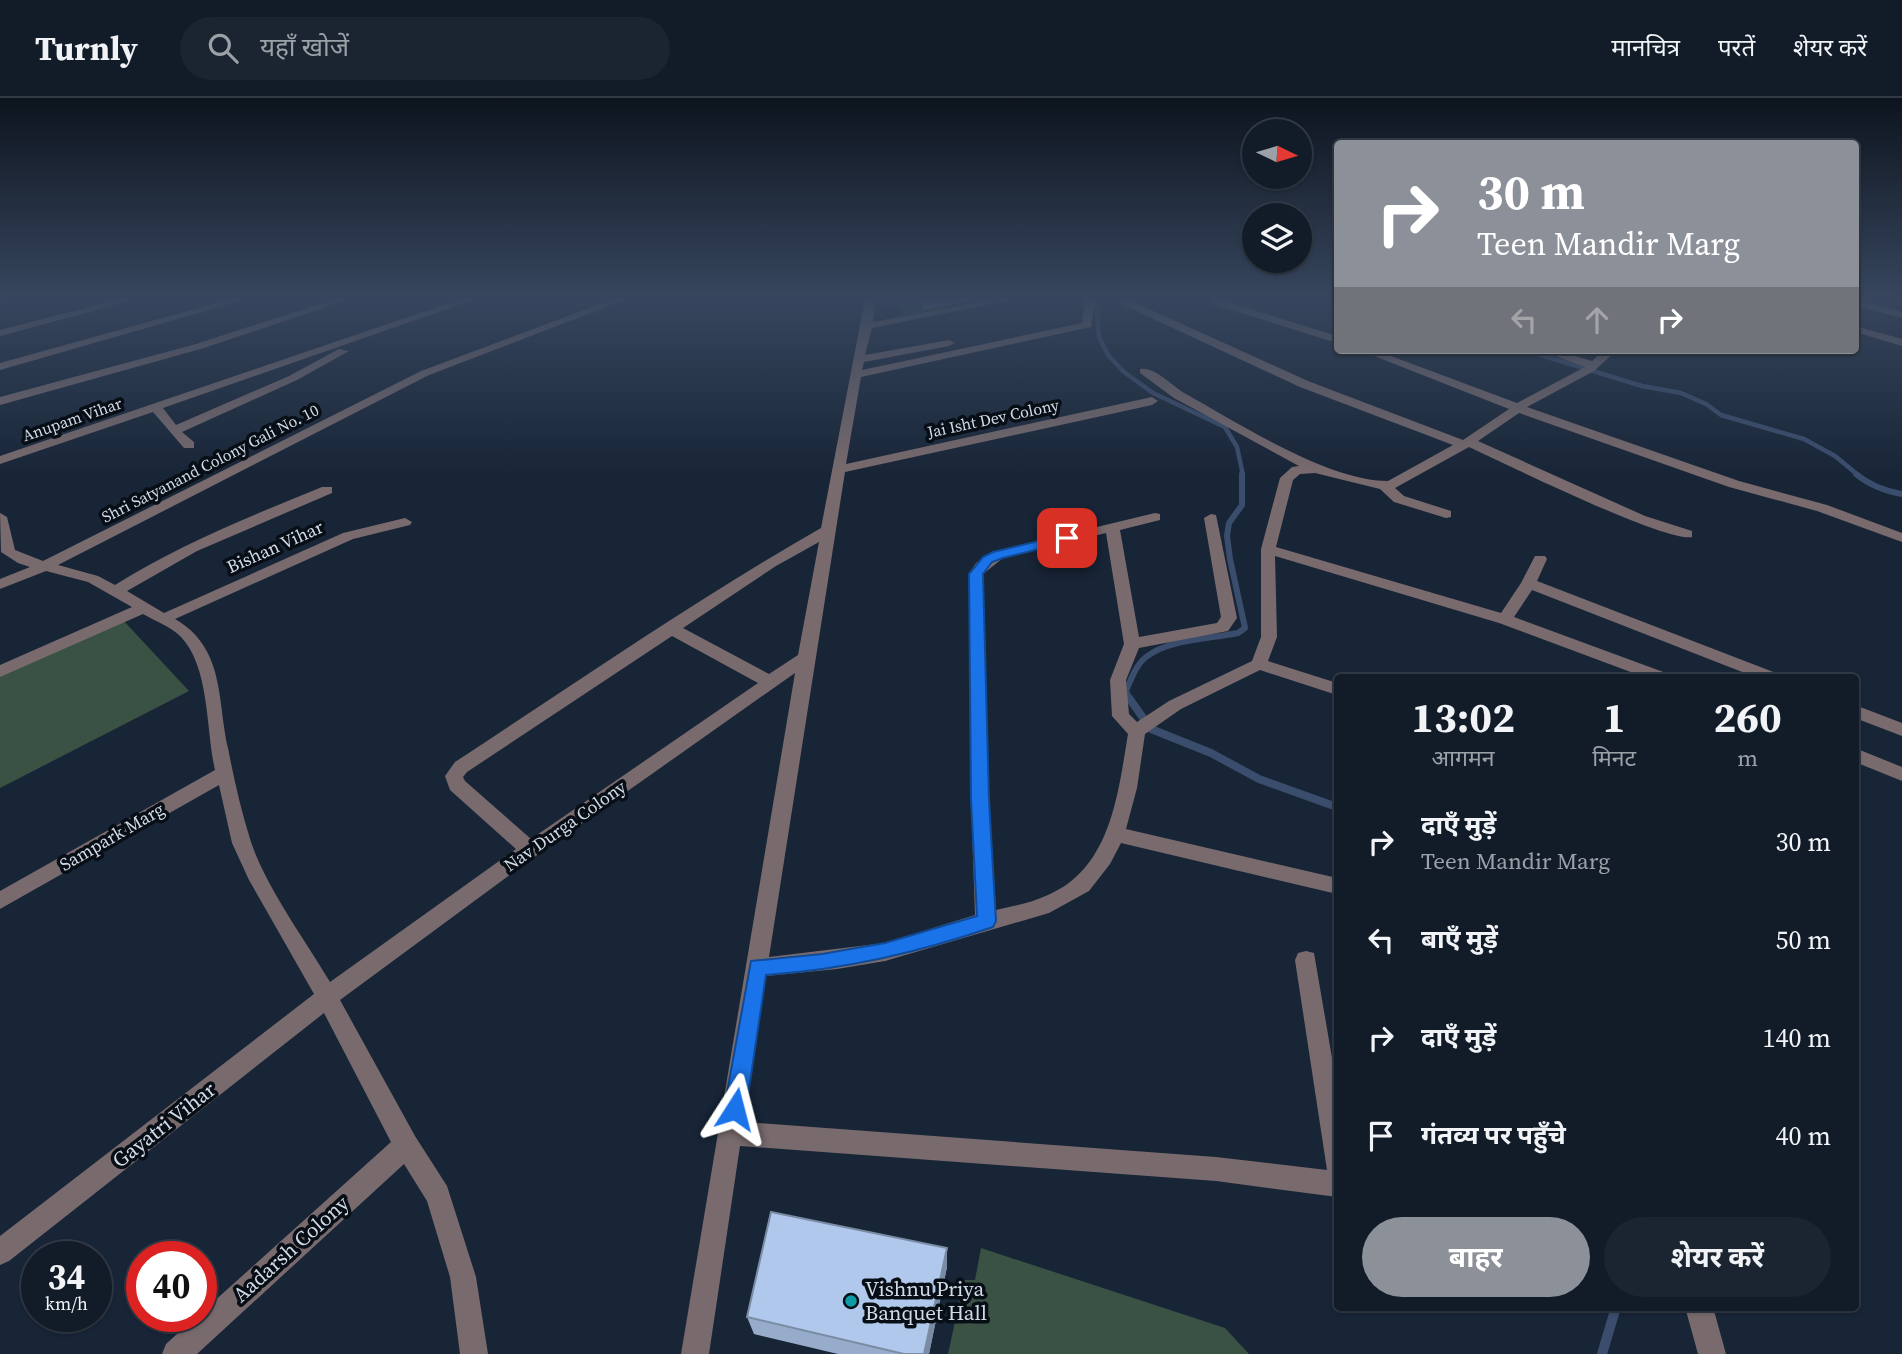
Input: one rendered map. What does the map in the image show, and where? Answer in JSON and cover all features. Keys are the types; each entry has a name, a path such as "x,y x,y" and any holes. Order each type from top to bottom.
{"street":[{"path":"0,367 33,358"},
{"path":"0,401 158,358"},
{"name":"Anupam Vihar","path":"0,460 301,358"},
{"path":"174,431 293,378 329,358"},
{"name":"Shri Satyanand Colony Gali No. 10","path":"0,584 47,565 425,373 466,358"},
{"path":"695,1354 806,657 859,358"},
{"path":"857,368 895,358"},
{"path":"857,368 913,358"},
{"path":"1246,358 1304,384 1466,443 1640,519 1687,534"},
{"path":"1385,358 1518,408 1734,484 1822,508 1902,538"},
{"path":"1563,358 1590,369"},
{"path":"1144,371 1178,395 1315,469 1391,485 1466,443 1518,408 1590,369 1603,358"},
{"name":"Jai Isht Dev Colony","path":"841,469 1152,401"},
{"path":"156,407 174,431 189,445"},
{"path":"758,967 822,962 885,952 986,921 1023,914 1062,899 1093,874 1116,834 1138,730 1157,715 1259,664 1269,637 1268,550 1287,478 1297,470 1315,469"},
{"path":"1384,485 1399,499 1446,514"},
{"path":"116,591 218,535 327,490"},
{"path":"986,921 980,800 976,574 988,560 998,555 1155,517"},
{"path":"1132,644 1222,627 1229,618 1211,518"},
{"path":"0,519 8,552 23,560 93,579 146,607 187,633 203,659 214,695 218,745 242,843 258,880 327,998 406,1144 438,1195 463,1277 474,1354"},
{"name":"Bishan Vihar","path":"164,618 348,536 369,528 405,522"},
{"path":"1112,527 1132,644 1118,680 1121,716 1138,730"},
{"path":"530,850 457,786 454,776 461,767 670,628 771,563 829,530"},
{"path":"1268,550 1505,619 1652,674"},
{"path":"1505,619 1529,583 1540,559"},
{"path":"1529,583 1762,674"},
{"path":"0,671 146,607"},
{"path":"670,628 770,682"},
{"name":"Nav Durga Colony","path":"327,998 530,850 806,657"},
{"path":"1259,664 1334,688"},
{"path":"1859,714 1902,730"},
{"path":"1859,757 1902,774"},
{"name":"Sampark Marg","path":"0,901 225,774"},
{"path":"1116,834 1334,885"},
{"path":"1306,960 1334,1145"},
{"name":"Gayatri Vihar","path":"0,1252 327,998"},
{"path":"731,1133 1216,1169 1334,1184"},
{"name":"Aadarsh Colony","path":"176,1354 406,1144"},
{"path":"1700,1311 1712,1354"}],"green space":[{"path":"122,619 189,691 0,788 0,674"},
{"path":"981,1248 1225,1328 1249,1354 948,1354 964,1280 975,1280"}],"building":[{"name":"Vishnu Priya Banquet Hall","path":"771,1212 947,1248 924,1354 904,1354 747,1317"}],"waterway":[{"path":"1110,358 1124,372 1153,393 1225,427 1237,447 1243,475"},
{"path":"1549,358 1642,386 1681,393 1706,404 1721,415 1804,439 1835,456 1858,475"},
{"path":"1129,698 1126,691 1134,673 1142,660 1155,651 1178,643 1238,633 1245,628 1227,536 1229,523 1242,505 1242,474"},
{"path":"1856,474 1878,487 1902,494"},
{"path":"1129,698 1151,729 1211,753 1259,779 1334,806"},
{"path":"1602,1354 1615,1311"}],"place":[{"name":"Vishnu Priya Banquet Hall","path":"851,1301"}],"route":[{"path":"735,1109 758,967 822,962 885,952 986,921 980,800 976,574 981,566 998,555 1067,538"}]}
